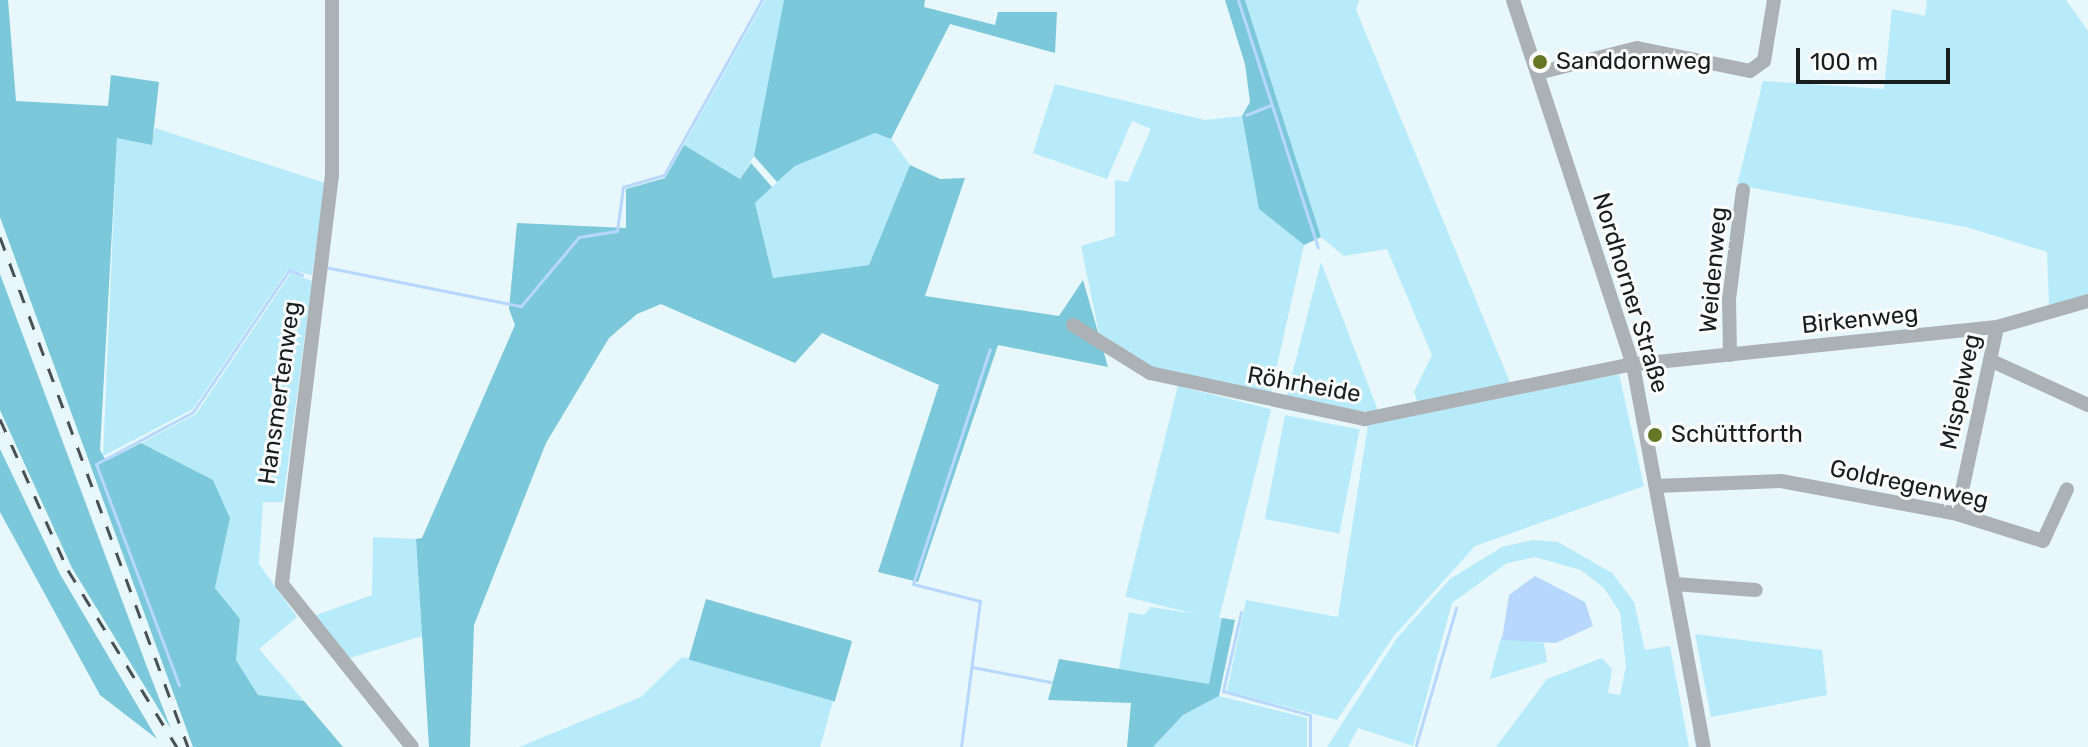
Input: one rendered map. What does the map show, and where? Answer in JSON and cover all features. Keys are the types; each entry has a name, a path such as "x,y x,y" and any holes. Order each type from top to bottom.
{"street":[{"name":"Hansmertenweg","path":"332,0 332,175 282,584 412,747"},
{"name":"Nordhorner Straße","path":"1513,0 1633,365 1704,747"},
{"path":"1538,73 1637,48 1758,68 1774,0"},
{"name":"Weidenweg","path":"1730,355 1729,299 1743,190"},
{"name":"Birkenweg","path":"1633,365 1997,327 2088,301"},
{"name":"Röhrheide","path":"1073,325 1150,373 1365,419 1633,365"},
{"name":"Mispelweg","path":"1957,514 1994,362 1997,327"},
{"path":"1994,362 2088,405"},
{"name":"Goldregenweg","path":"1656,486 1781,481 1957,514 2046,541 2067,489"},
{"path":"1674,584 1756,590"}],"shaded area":[{"path":"0,0 8,0 16,101 108,106 111,75 159,82 152,145 117,138 100,450 106,461 141,443 213,480 230,518 215,588 240,619 236,660 258,695 304,701 343,747 193,747 0,217"},
{"path":"765,0 784,0 786,13 754,156 740,179 684,145"},
{"path":"784,0 925,0 924,7 995,25 998,12 1057,12 1055,53 950,24 891,139 875,133 795,166 777,182 754,156"},
{"path":"1225,0 1245,0 1321,237 1304,245 1259,209 1242,116 1250,102 1245,64"},
{"path":"1245,0 1359,0 1356,10 1512,387 1419,406 1414,392 1432,355 1387,249 1344,256 1321,237"},
{"path":"1927,0 2066,0 2088,31 2088,296 2049,306 2047,252 1966,227 1737,185 1763,81 1884,89 1892,9 1925,16"},
{"path":"1055,84 1205,120 1242,116 1259,209 1304,245 1270,397 1153,367 1099,333 1081,246 1115,236 1115,180 1128,182 1151,129 1132,121 1107,179 1033,153"},
{"path":"155,128 325,183 312,275 288,269 193,409 103,456 117,137 151,145"},
{"path":"875,133 891,139 910,165 869,265 773,278 755,203 795,166"},
{"path":"684,145 740,179 751,163 772,187 755,203 773,278 869,265 910,165 940,179 965,178 925,296 1059,316 1083,280 1108,367 998,345 918,582 878,572 939,385 822,333 795,363 661,304 637,314 609,338 546,443 474,625 470,747 429,747 416,539 422,538 515,325 509,309 517,223 626,228 626,189 665,178"},
{"path":"1321,262 1379,413 1285,402"},
{"path":"291,273 312,281 283,502 263,502 259,564 297,617 259,649 304,701 258,695 236,660 240,619 215,588 230,518 213,480 141,443 196,414"},
{"path":"0,274 171,729 72,568 0,410"},
{"path":"1619,374 1644,486 1475,546 1393,637 1337,720 1227,691 1246,600 1338,617 1368,425"},
{"path":"1178,386 1271,409 1219,620 1126,597"},
{"path":"1285,415 1360,430 1339,534 1265,519"},
{"path":"0,449 60,574 157,739 100,695 0,512"},
{"path":"373,537 416,539 422,636 343,660 308,618 372,595"},
{"path":"1533,540 1558,542 1612,573 1634,602 1645,650 1670,646 1689,747 1496,747 1547,679 1602,658 1612,669 1608,693 1620,695 1626,666 1620,612 1604,588 1581,570 1535,557 1507,563 1452,603 1413,746 1358,728 1348,747 1327,747 1397,638 1450,579 1502,547"},
{"path":"1535,576 1585,602 1593,626 1556,643 1502,640 1509,595"},
{"path":"706,599 852,641 835,701 689,660"},
{"path":"1151,607 1222,618 1209,684 1119,669 1129,612 1144,615"},
{"path":"1222,618 1235,620 1219,696 1183,715 1153,747 1127,747 1131,703 1048,700 1059,659 1209,684"},
{"path":"1695,634 1822,650 1827,695 1711,717"},
{"path":"1501,637 1544,643 1547,662 1490,679"},
{"path":"682,657 833,701 820,747 519,747 641,697"},
{"path":"1219,696 1307,718 1307,747 1153,747 1183,715"}],"waterway":[{"path":"325,267 521,306 579,237 617,231 623,187 664,175 762,0"},
{"path":"1238,0 1318,247"},
{"path":"1246,115 1271,105"},
{"path":"179,685 96,464 193,412 289,270 302,275"},
{"path":"961,747 980,601 913,584 990,349"},
{"path":"1416,745 1456,608"},
{"path":"1241,612 1223,691 1310,715 1310,747"},
{"path":"972,667 1051,682"},
{"path":"1694,731 1697,747"}],"railway":[{"path":"0,237 188,747"},
{"path":"0,419 68,570 177,747"}],"place":[{"name":"Sanddornweg","path":"1540,62"},
{"name":"Schüttforth","path":"1655,435"}]}
